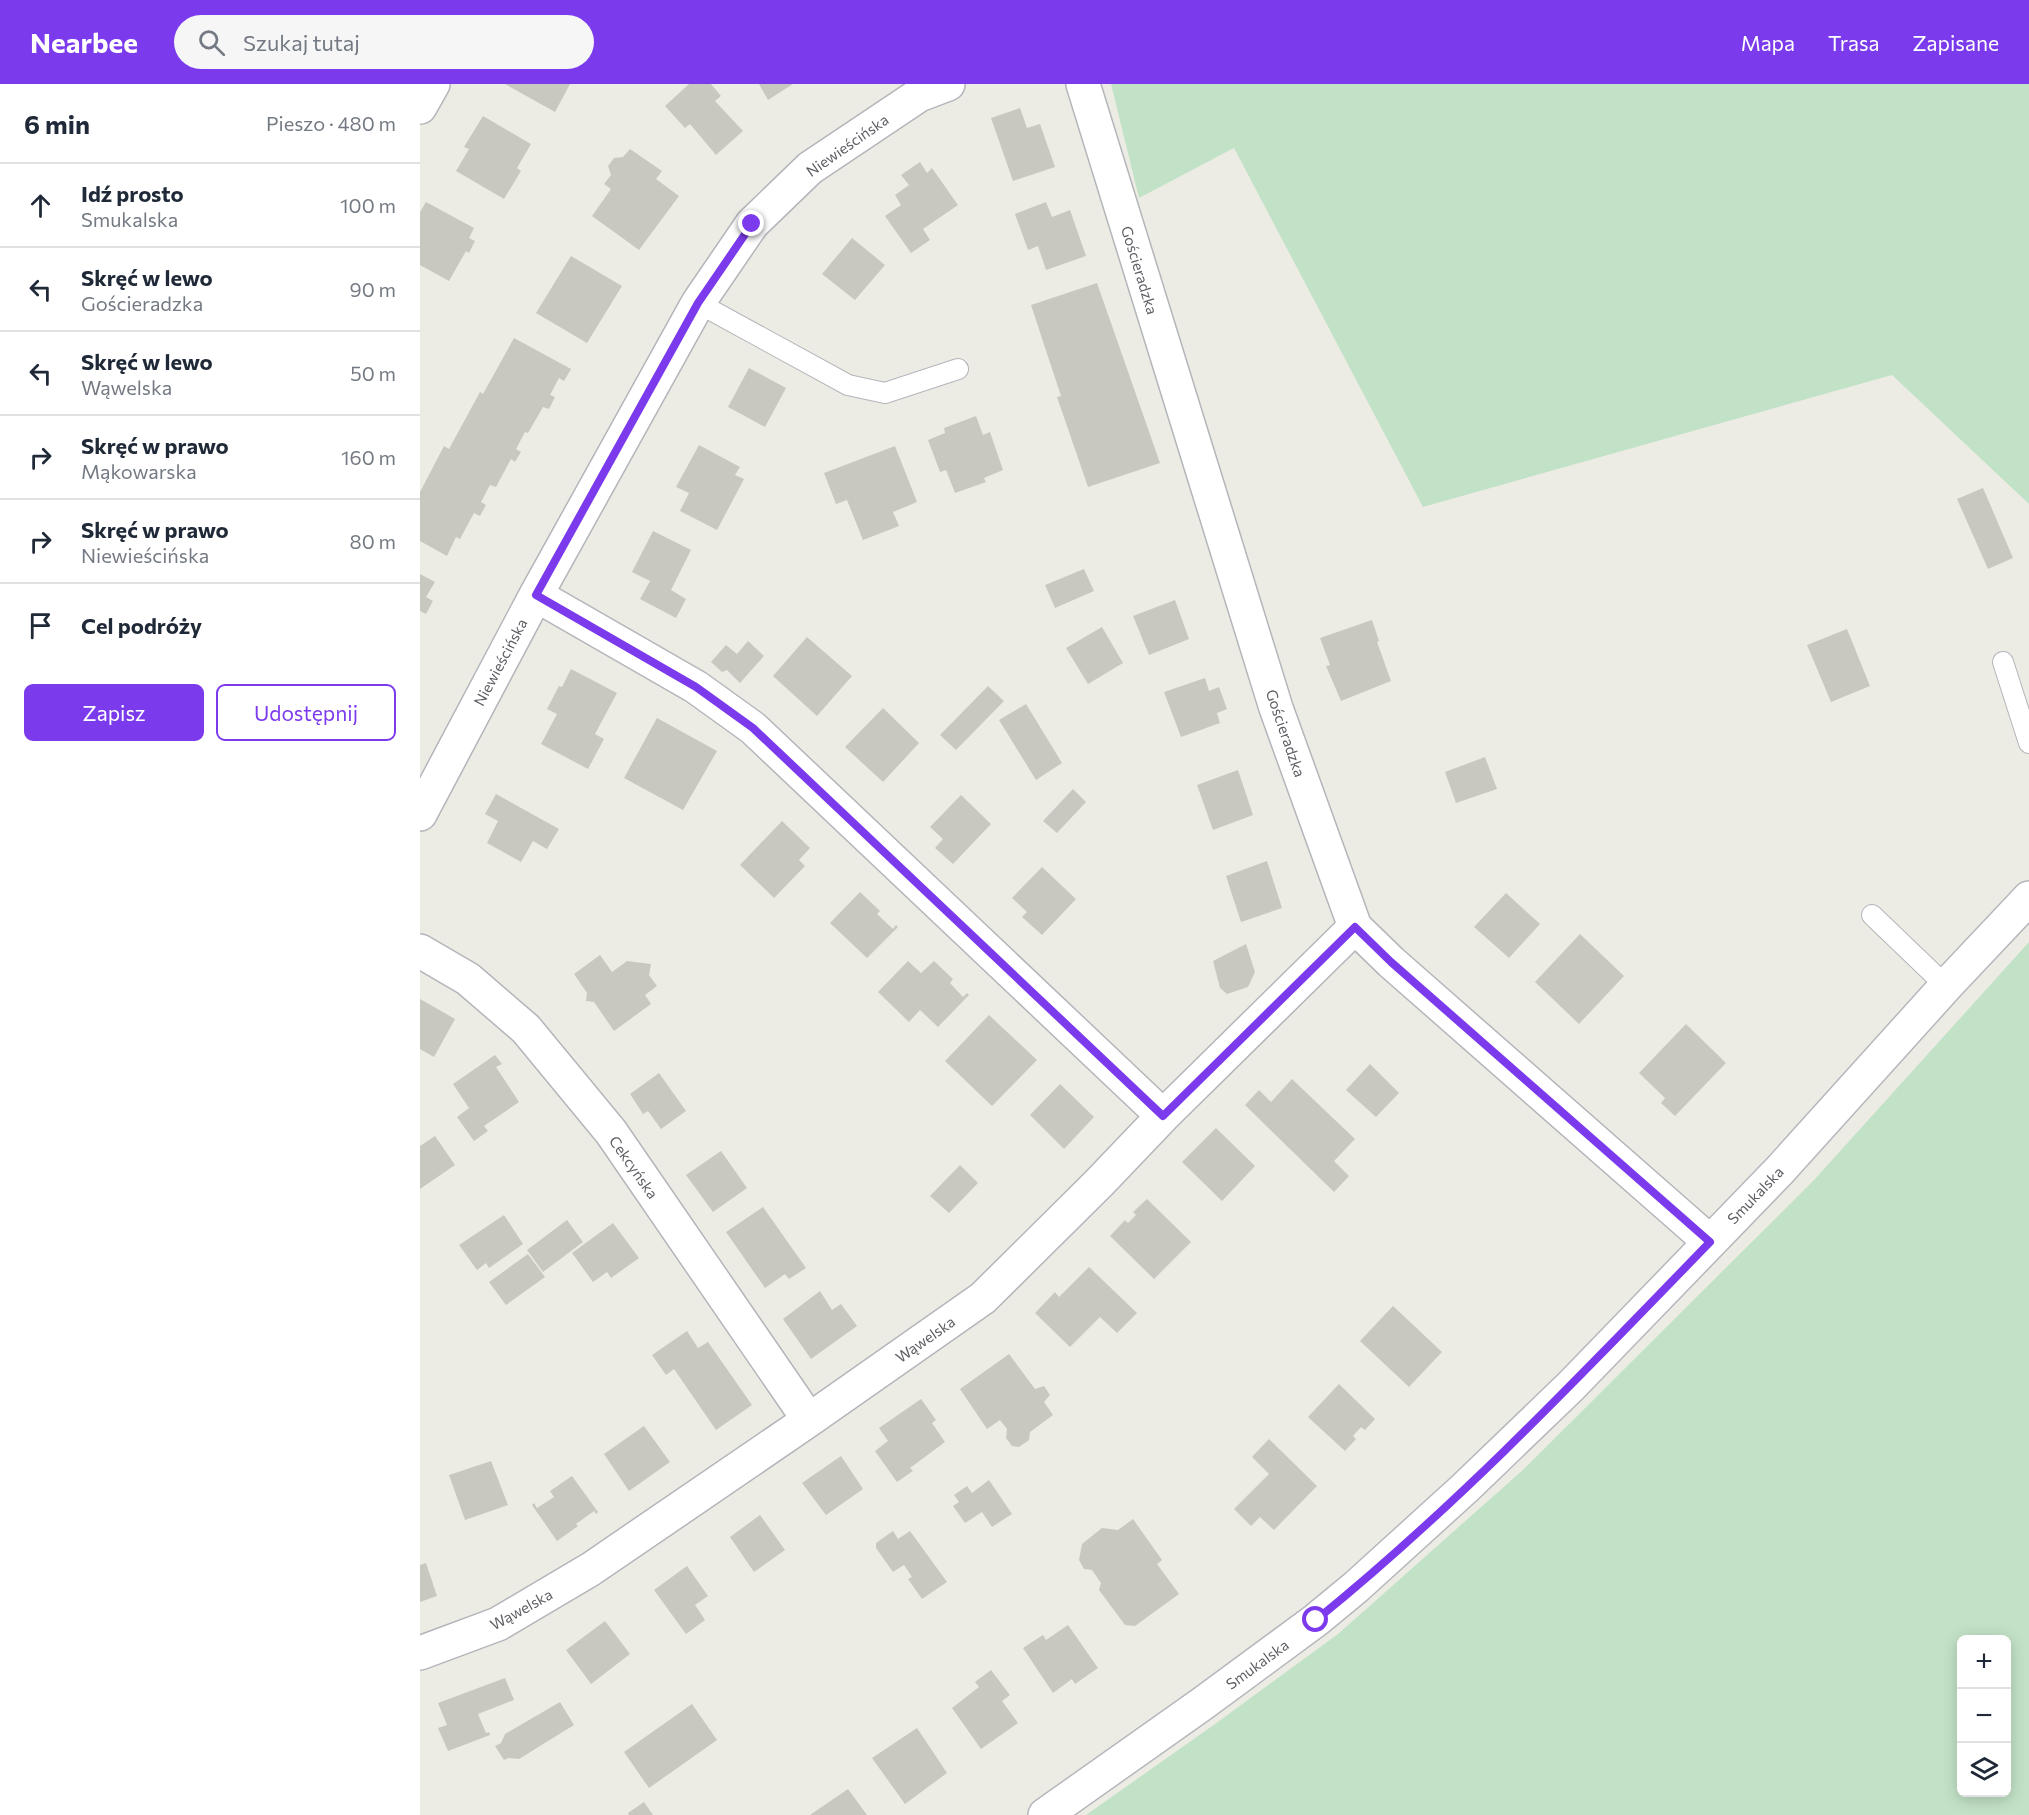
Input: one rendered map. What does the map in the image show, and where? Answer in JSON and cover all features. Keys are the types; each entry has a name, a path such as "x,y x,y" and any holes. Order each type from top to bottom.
{"street":[{"path":"420,107 433,84"},
{"name":"Niewieścińska","path":"420,814 536,595 698,303 752,224 810,168 919,95 948,84"},
{"name":"Gościeradzka","path":"1083,84 1276,708 1355,927 1391,962 1710,1242"},
{"path":"536,595 696,687 753,728 1163,1116"},
{"name":"Smukalska","path":"1045,1815 1316,1620 1356,1587 1515,1441 1780,1170 1946,986 2029,898"},
{"name":"Wąwelska","path":"420,1653 498,1624 591,1569 983,1298 1355,927"},
{"name":"Cekcyńska","path":"420,951 468,979 526,1029 611,1132 809,1420"}],"lane":[{"path":"698,303 848,385 885,393 958,369"},
{"path":"2002,662 2029,743"},
{"path":"1872,915 1946,986"}],"green space":[{"path":"1111,84 2029,84 2029,504 1892,375 1423,507 1234,148 1139,198"},
{"path":"2029,942 2029,1815 1086,1815 1338,1634 1524,1469 1814,1180"}],"building":[{"path":"505,84 570,84 555,112"},
{"path":"689,84 711,84 721,96 715,101 743,131 716,155 690,124 685,128 665,106"},
{"path":"759,84 793,84 768,100"},
{"path":"1020,108 1027,128 1040,124 1055,167 1013,181 991,118"},
{"path":"483,116 531,144 517,168 521,171 504,199 456,171 469,149 464,147"},
{"path":"630,149 662,171 656,179 679,196 639,250 592,216 611,189 604,184 611,175 608,166 614,158 623,157"},
{"path":"920,162 927,173 932,168 958,205 923,229 930,240 911,253 885,216 901,205 895,195 909,185 901,175"},
{"path":"426,202 474,228 469,238 475,241 469,253 466,251 449,281 420,265 420,212"},
{"path":"1046,202 1052,217 1070,210 1086,256 1046,270 1038,246 1028,250 1015,214"},
{"path":"852,238 885,265 855,300 822,274"},
{"path":"571,256 622,286 587,343 536,313"},
{"path":"1097,283 1160,463 1088,487 1057,397 1061,396 1031,305"},
{"path":"514,338 571,369 564,381 559,378 550,395 555,397 549,409 543,407 528,433 525,432 516,449 521,452 515,462 511,459 496,487 490,485 481,502 486,505 480,516 474,513 460,539 456,537 447,556 420,541 420,492 444,446 449,449 480,392 483,394"},
{"path":"749,368 786,388 765,427 728,407"},
{"path":"976,416 983,435 990,432 1003,470 984,478 986,482 955,493 946,470 940,472 928,440 945,433 944,428"},
{"path":"699,445 740,467 735,475 744,479 717,530 680,511 689,493 676,487"},
{"path":"895,446 917,502 893,512 899,526 863,540 847,500 836,504 824,473"},
{"path":"1983,488 2013,558 1988,569 1957,499"},
{"path":"653,531 691,550 671,590 686,599 676,618 640,599 650,581 632,572"},
{"path":"1084,569 1094,591 1055,608 1045,585"},
{"path":"420,574 435,582 426,597 433,601 426,614 420,611"},
{"path":"1175,600 1189,639 1149,655 1133,616"},
{"path":"1372,620 1391,681 1341,701 1326,666 1330,665 1320,638"},
{"path":"1102,627 1123,663 1088,684 1066,648"},
{"path":"1847,629 1870,686 1831,702 1807,645"},
{"path":"807,637 852,676 817,716 773,676"},
{"path":"748,641 764,656 740,683 727,670 722,672 711,662 726,645 737,654"},
{"path":"571,669 617,693 595,734 604,739 588,769 541,744 557,714 547,709"},
{"path":"1205,678 1209,691 1219,687 1227,709 1217,713 1220,723 1181,737 1164,692"},
{"path":"988,686 1004,701 956,750 940,735"},
{"path":"1026,704 1062,763 1036,780 999,720"},
{"path":"883,708 919,743 883,782 845,747"},
{"path":"657,718 717,751 683,810 624,778"},
{"path":"1485,757 1497,789 1456,803 1445,772"},
{"path":"1238,770 1253,815 1213,830 1197,785"},
{"path":"1073,789 1086,802 1057,833 1043,821"},
{"path":"496,794 559,829 547,849 533,841 521,862 487,843 498,821 485,814"},
{"path":"961,795 991,824 953,864 935,848 943,839 930,827"},
{"path":"782,821 810,848 799,860 805,866 774,898 740,865"},
{"path":"1267,861 1282,908 1241,922 1226,876"},
{"path":"1042,867 1076,899 1042,935 1022,917 1027,912 1012,898"},
{"path":"860,892 880,911 877,914 893,929 896,925 898,927 867,958 830,923"},
{"path":"1506,893 1540,924 1509,958 1474,927"},
{"path":"1580,934 1624,976 1579,1024 1535,982"},
{"path":"1246,944 1255,972 1248,987 1227,994 1220,988 1213,961"},
{"path":"600,955 612,972 627,961 651,964 649,975 657,986 645,995 651,1004 614,1031 594,1002 586,1001 587,993 574,974"},
{"path":"908,961 921,973 934,961 953,979 950,983 963,997 967,993 969,995 938,1027 920,1010 909,1022 878,992"},
{"path":"420,999 455,1019 434,1057 420,1049"},
{"path":"989,1015 1037,1060 992,1106 945,1061"},
{"path":"1686,1024 1726,1063 1675,1116 1661,1103 1665,1098 1639,1073"},
{"path":"495,1055 502,1064 496,1067 519,1102 484,1126 488,1131 474,1141 457,1117 469,1108 453,1084"},
{"path":"1370,1064 1399,1093 1376,1117 1346,1090"},
{"path":"659,1073 686,1111 661,1129 648,1111 643,1114 630,1094"},
{"path":"1292,1079 1355,1139 1334,1161 1349,1176 1334,1192 1245,1105 1259,1090 1271,1102"},
{"path":"1060,1084 1094,1117 1064,1149 1030,1115"},
{"path":"1216,1128 1255,1166 1222,1201 1182,1162"},
{"path":"435,1136 455,1165 420,1189 420,1146"},
{"path":"721,1151 747,1188 713,1212 686,1175"},
{"path":"960,1165 978,1183 949,1213 930,1196"},
{"path":"1147,1199 1191,1242 1154,1279 1110,1236 1125,1220 1128,1223 1136,1215 1133,1212"},
{"path":"763,1207 806,1268 789,1279 785,1274 765,1288 726,1232"},
{"path":"504,1215 523,1244 489,1268 486,1263 477,1270 459,1245"},
{"path":"567,1220 583,1242 543,1272 527,1250"},
{"path":"613,1223 639,1258 611,1278 607,1272 593,1282 572,1253"},
{"path":"528,1254 545,1277 506,1305 489,1282"},
{"path":"1089,1267 1137,1313 1117,1333 1100,1317 1070,1347 1035,1313 1055,1292 1059,1297"},
{"path":"820,1291 832,1310 841,1304 857,1326 811,1359 783,1319"},
{"path":"1393,1306 1442,1352 1409,1387 1360,1341"},
{"path":"687,1331 698,1348 708,1342 752,1405 716,1430 674,1369 666,1375 652,1355"},
{"path":"1009,1354 1035,1389 1044,1386 1050,1395 1044,1402 1053,1415 1030,1432 1029,1440 1019,1447 1012,1446 1006,1438 1007,1429 1000,1420 987,1429 960,1389"},
{"path":"1339,1384 1375,1419 1365,1430 1361,1427 1353,1436 1356,1439 1345,1451 1308,1417"},
{"path":"921,1399 936,1420 932,1423 945,1442 910,1468 913,1471 897,1482 875,1451 888,1441 879,1428"},
{"path":"644,1426 670,1462 629,1491 604,1454"},
{"path":"1269,1439 1317,1486 1274,1530 1260,1517 1251,1526 1234,1509 1269,1474 1252,1457"},
{"path":"841,1456 863,1489 826,1515 802,1483"},
{"path":"491,1461 508,1505 465,1520 449,1475"},
{"path":"572,1476 598,1512 596,1514 594,1511 557,1541 532,1505 534,1503 537,1508 554,1497 550,1491"},
{"path":"989,1480 1012,1514 992,1527 982,1512 965,1523 953,1506 959,1502 954,1495 967,1486 972,1493"},
{"path":"760,1515 785,1550 754,1572 730,1537"},
{"path":"1133,1519 1162,1560 1157,1564 1179,1594 1135,1626 1125,1625 1099,1590 1101,1583 1092,1570 1084,1569 1079,1560 1082,1544 1102,1528 1118,1530"},
{"path":"893,1531 898,1539 910,1531 947,1582 922,1599 908,1579 912,1577 904,1565 893,1572 876,1548 876,1543"},
{"path":"426,1563 437,1596 420,1602 420,1565"},
{"path":"687,1566 708,1596 695,1605 705,1620 686,1634 654,1590"},
{"path":"605,1621 630,1654 591,1684 566,1650"},
{"path":"1068,1625 1098,1668 1075,1684 1072,1679 1053,1693 1023,1648 1043,1635 1046,1640"},
{"path":"991,1670 1010,1695 1002,1701 1018,1723 981,1749 952,1708 979,1687 975,1682"},
{"path":"505,1678 514,1700 478,1714 486,1733 489,1732 490,1735 448,1751 438,1728 447,1725 438,1703"},
{"path":"560,1702 574,1725 519,1759 504,1760 495,1746 501,1743 505,1734"},
{"path":"692,1704 717,1740 649,1788 624,1752"},
{"path":"917,1728 947,1773 905,1804 872,1758"},
{"path":"848,1789 867,1815 810,1815"},
{"path":"644,1802 653,1815 629,1815 628,1813"}],"route":[{"path":"752,224 698,303 536,595 696,687 753,728 1163,1116 1355,927 1391,962 1710,1242 1515,1441 1356,1587 1316,1620"}]}
